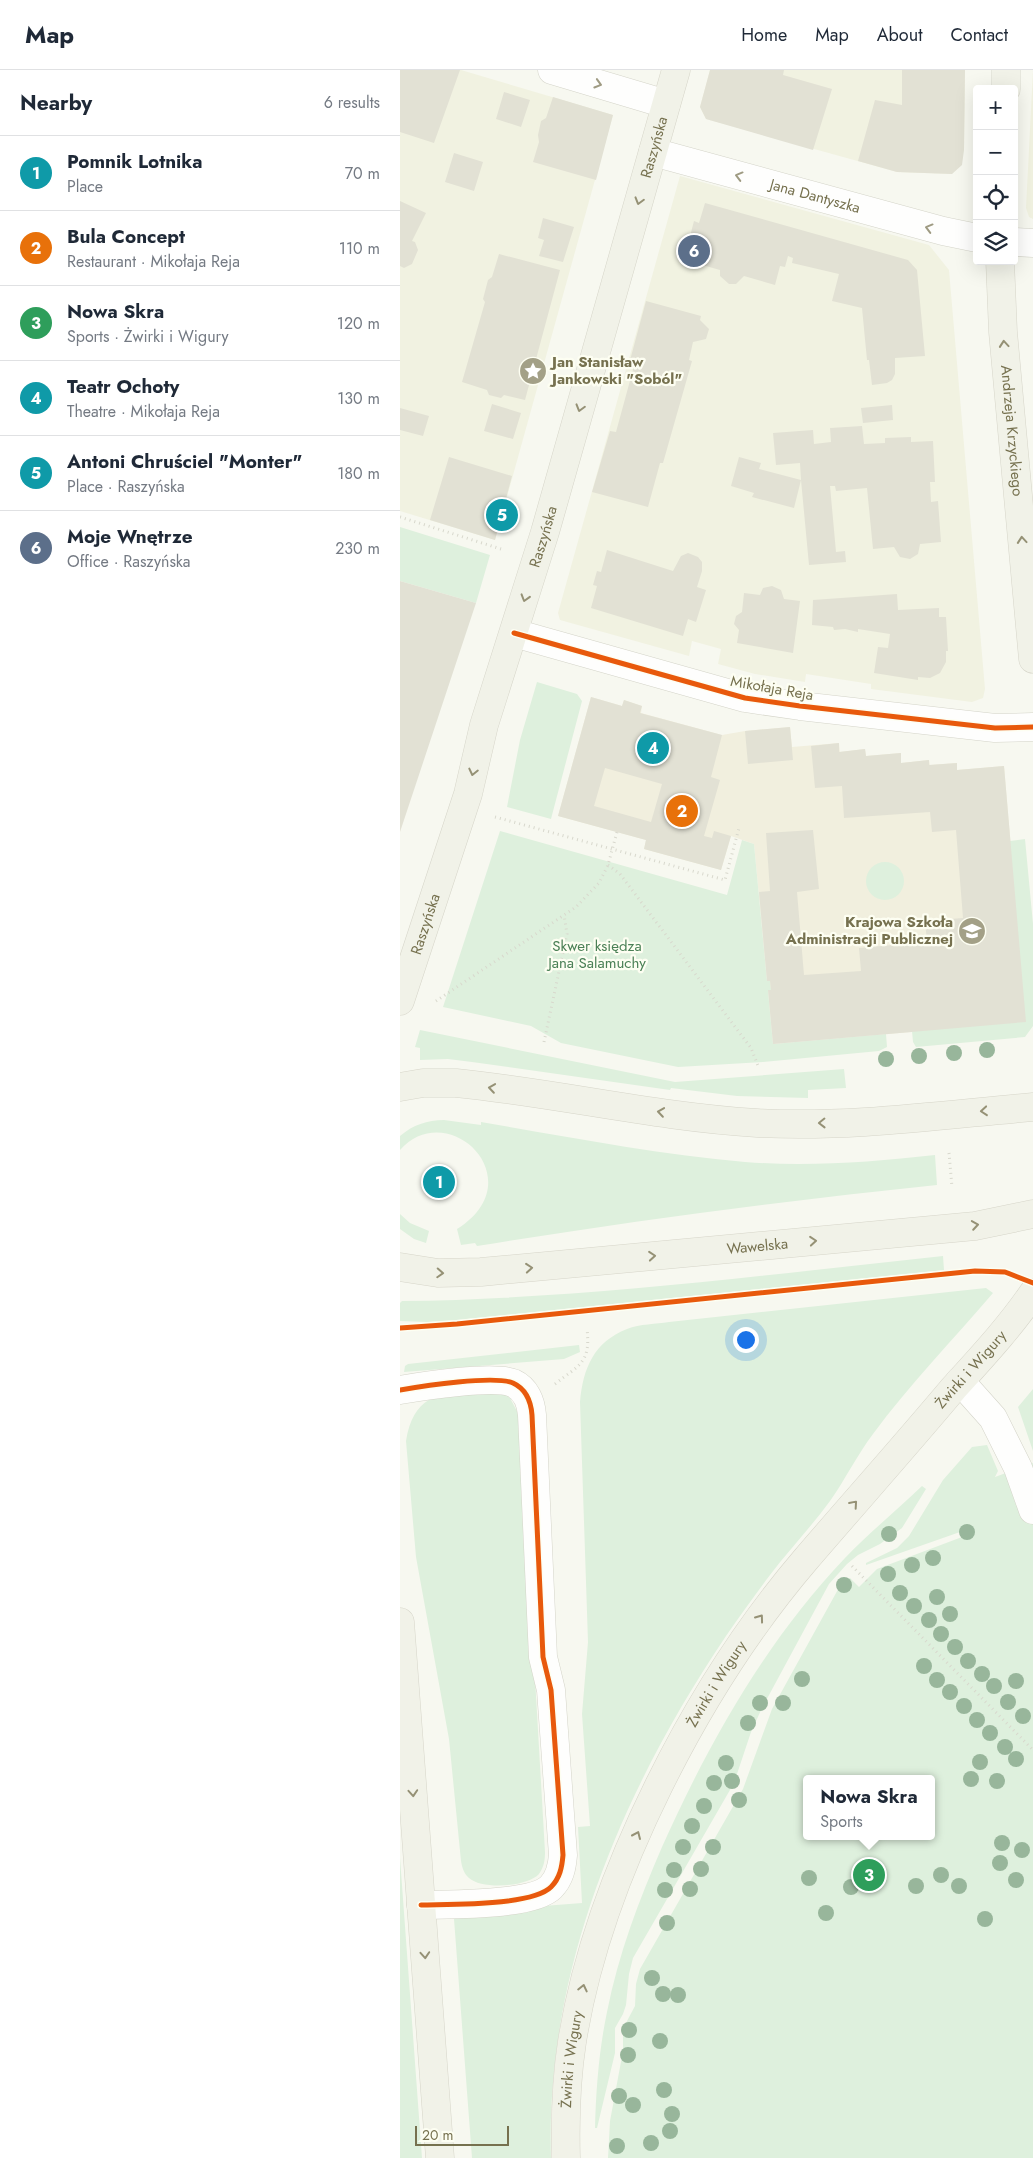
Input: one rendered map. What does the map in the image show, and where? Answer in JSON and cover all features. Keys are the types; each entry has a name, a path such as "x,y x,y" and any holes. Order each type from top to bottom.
{"main road":[{"name":"Raszyńska","path":"400,1001 468,794 484,724 545,532 676,70"},
{"path":"1006,70 1006,85"},
{"name":"Andrzeja Krzyckiego","path":"1000,265 1003,332 1033,659"},
{"path":"400,1087 440,1082 694,1117 767,1123 854,1122 1033,1107"},
{"name":"Wawelska","path":"400,1267 438,1273 481,1272 974,1226 1033,1214"},
{"name":"Żwirki i Wigury","path":"566,2158 572,2043 586,1977 600,1928 619,1877 665,1775 716,1685 752,1629 782,1588 960,1381 1024,1314 1033,1292"},
{"path":"400,1622 405,1766 421,1905 440,2158"}],"street":[{"path":"552,70 666,104"},
{"name":"Jana Dantyszka","path":"653,152 943,231 973,237"},
{"path":"1018,242 1033,242"},
{"name":"Mikołaja Reja","path":"514,633 761,701 995,728 1033,727"},
{"path":"400,1390 439,1384 497,1380 517,1386 530,1402 533,1425 543,1657 551,1690 563,1855 561,1870 550,1888 529,1898 421,1905"},
{"path":"960,1381 993,1418 1018,1468 1033,1510"}],"path":[{"path":"400,517 501,549"},
{"path":"495,817 725,880 739,828"},
{"path":"436,1001 576,907 599,883 608,865 617,832"},
{"path":"608,865 620,874 751,1048 759,1068"},
{"path":"544,1042 567,934 564,915"},
{"path":"949,1153 952,1187"},
{"path":"530,1402 580,1364 588,1351 587,1329"},
{"path":"852,1566 1033,1750"}],"shaded area":[{"path":"400,70 461,70 613,115 495,540 400,511"},
{"path":"710,70 965,70 964,150 952,174 897,172 706,119 700,107"},
{"path":"1033,70 1033,219 1029,217 1026,208"},
{"path":"680,176 929,245 949,270 985,689 983,698 972,702 871,689 871,684 806,674 805,682 755,674 718,664 721,649 692,641 689,656 560,620 558,613"},
{"path":"591,697 622,706 624,700 642,706 641,713 722,735 790,727 792,747 839,743 840,752 865,749 866,756 901,753 901,763 929,760 930,765 957,763 957,770 1004,766 1026,1022 773,1044 754,844 731,836 721,870 644,849 646,840 558,816"}],"green space":[{"path":"400,527 490,555 476,603 400,581"},
{"path":"537,682 577,694 582,701 551,819 507,807 520,740"},
{"name":"Skwer księdza Jana Salamuchy","path":"500,831 727,895 742,840 754,844 767,981 770,981 771,990 768,991 773,1044 886,1034 887,1047 879,1051 763,1062 678,1067 561,1043 531,1026 443,1007"},
{"path":"1025,839 1033,924 1033,1026 1025,1037 916,1047 913,1042 912,1031 1010,841"},
{"path":"885,862 898,868 904,881 898,894 885,900 872,894 866,881 872,868"},
{"path":"420,1030 675,1082 844,1069 846,1088 808,1090 808,1098 737,1096 671,1088 670,1090 448,1059 420,1060 420,1048 415,1047"},
{"path":"444,1120 481,1125 481,1122 646,1150 745,1162 792,1164 840,1163 935,1155 937,1185 707,1212 477,1246 475,1243 461,1245 457,1229 479,1209 488,1188 486,1168 476,1151 460,1138 440,1133 419,1136 400,1150 400,1136 405,1132 421,1124"},
{"path":"400,1214 410,1223 429,1231 426,1243 414,1239 400,1229"},
{"path":"943,1256 944,1270 456,1320 400,1321 400,1303 402,1301 538,1296 605,1291"},
{"path":"986,1288 993,1293 916,1380 887,1416 867,1442 830,1501 770,1575 726,1636 654,1756 624,1819 598,1884 577,1951 561,2019 553,2088 551,2158 472,2158 454,1919 492,1910 582,1903 578,1827 590,1826 582,1714 588,1642 580,1402 587,1367 592,1358 606,1341 616,1334 632,1327 643,1325"},
{"path":"579,1345 580,1352 564,1359 404,1372 405,1366 408,1364"},
{"path":"1033,1389 1033,1451 1018,1407"},
{"path":"454,1393 503,1393 510,1398 520,1417 545,1855 542,1869 533,1878 515,1884 494,1885 475,1882 469,1878 461,1863 449,1739 416,1557 406,1441 411,1422 419,1409 429,1400 441,1395"},
{"path":"987,1445 998,1471 995,1477 1033,1463 1033,2158 608,2158 610,2121 623,2051 623,2035 627,2021 635,2006 636,1984 640,1969 743,1789 772,1709 841,1584 846,1578 850,1578 859,1587 877,1569 962,1537 960,1532 866,1565 866,1563 897,1548 909,1536 943,1480 972,1447"},
{"path":"922,1486 926,1489 902,1528 880,1544 858,1555 829,1584 762,1708 751,1732 734,1783 633,1958 629,1974 626,2005 615,2028 615,2053 597,2128 595,2128 597,2084 602,2041 617,1970 637,1907 653,1867 699,1770 741,1695 816,1590 845,1558"},
{"path":"400,1858 422,2158 400,2158"}],"building":[{"path":"400,70 460,70 434,143 400,132"},
{"path":"710,70 784,70 783,75 832,89 813,150 706,119 700,107"},
{"path":"902,70 965,70 964,150 962,165 952,174 897,172 858,161 875,100 902,105"},
{"path":"504,92 530,100 521,127 496,119"},
{"path":"553,97 613,115 596,180 533,162 539,142 538,135 541,121 546,118"},
{"path":"454,153 483,162 474,191 445,182"},
{"path":"400,201 426,213 412,241 415,242 418,250 412,264 404,268 400,266"},
{"path":"705,203 908,260 917,270 925,356 895,358 895,374 892,380 887,383 872,385 869,360 867,360 862,308 832,301 839,274 792,263 793,258 788,256 785,267 780,266 775,285 744,276 736,284 729,284 720,276 720,270 688,261 694,241 689,240 694,221 699,223"},
{"path":"543,218 574,227 563,262 539,256 544,240 538,238"},
{"path":"499,254 560,270 525,400 504,395 501,398 489,395 487,390 462,382 485,302 483,299 488,280 492,277"},
{"path":"646,301 701,316 700,320 709,329 706,339 693,342 689,360 692,361 663,463 660,463 648,507 592,492 610,431 616,432 634,366 629,364"},
{"path":"492,404 521,413 513,439 484,431"},
{"path":"892,405 893,420 863,423 861,408"},
{"path":"400,408 429,416 423,436 400,430"},
{"path":"862,426 864,444 885,443 885,438 911,437 911,442 933,441 935,482 930,482 931,502 938,501 941,542 920,544 918,554 910,559 900,557 894,547 873,549 867,488 836,491 835,486 830,486 836,552 845,551 846,562 809,565 800,463 776,465 773,433 813,430 814,444 831,442 830,428"},
{"path":"449,457 512,476 495,540 430,520"},
{"path":"739,457 761,463 759,469 801,480 794,508 752,497 754,493 731,486"},
{"path":"607,550 673,571 681,556 688,553 698,557 702,562 702,571 697,587 706,590 696,622 688,619 683,636 591,608 597,586 593,585 597,571 601,572"},
{"path":"400,581 476,603 400,832"},
{"path":"772,586 781,590 784,599 800,601 793,653 737,643 739,630 734,624 736,616 742,612 744,593 760,595 763,588"},
{"path":"897,594 898,610 939,608 939,617 946,617 948,651 946,651 946,662 940,673 930,678 918,677 918,680 874,673 878,647 888,648 890,634 858,629 858,632 845,629 834,630 833,627 812,625 813,600"},
{"path":"591,697 622,706 624,700 642,706 640,713 722,735 711,777 720,780 704,836 712,838 714,831 731,836 721,870 644,849 646,840 558,816","holes":["605,768 662,784 651,822 594,806"]},
{"path":"790,727 793,760 748,764 745,731"},
{"name":"Krajowa Szkoła Administracji Publicznej","path":"839,743 839,752 865,749 866,756 901,753 901,763 929,760 929,765 957,763 957,770 1004,766 1026,1022 773,1044 768,990 771,990 770,981 767,981 759,892 770,891 766,833 813,830 819,889 797,892 804,975 861,971 859,948 927,942 925,921 963,918 956,830 932,832 930,812 844,818 842,786 815,788 811,746"}],"cycle path":[{"path":"514,633 745,698 995,728 1033,727"},
{"path":"400,1328 457,1324 975,1271 1005,1272 1033,1283"},
{"path":"400,1390 458,1382 504,1381 518,1386 529,1401 532,1415 543,1657 551,1690 563,1855 557,1880 551,1887 527,1898 490,1903 421,1905"}],"place":[{"name":"Moje Wnętrze","path":"694,251"},
{"name":"Jan Stanisław Jankowski \"Soból\"","path":"533,371"},
{"name":"Antoni Chruściel \"Monter\"","path":"502,515"},
{"name":"Teatr Ochoty","path":"653,748"},
{"name":"Bula Concept","path":"682,811"},
{"name":"Krajowa Szkoła Administracji Publicznej","path":"972,931"},
{"name":"Pomnik Lotnika","path":"439,1182"},
{"name":"Nowa Skra","path":"869,1875"}]}
